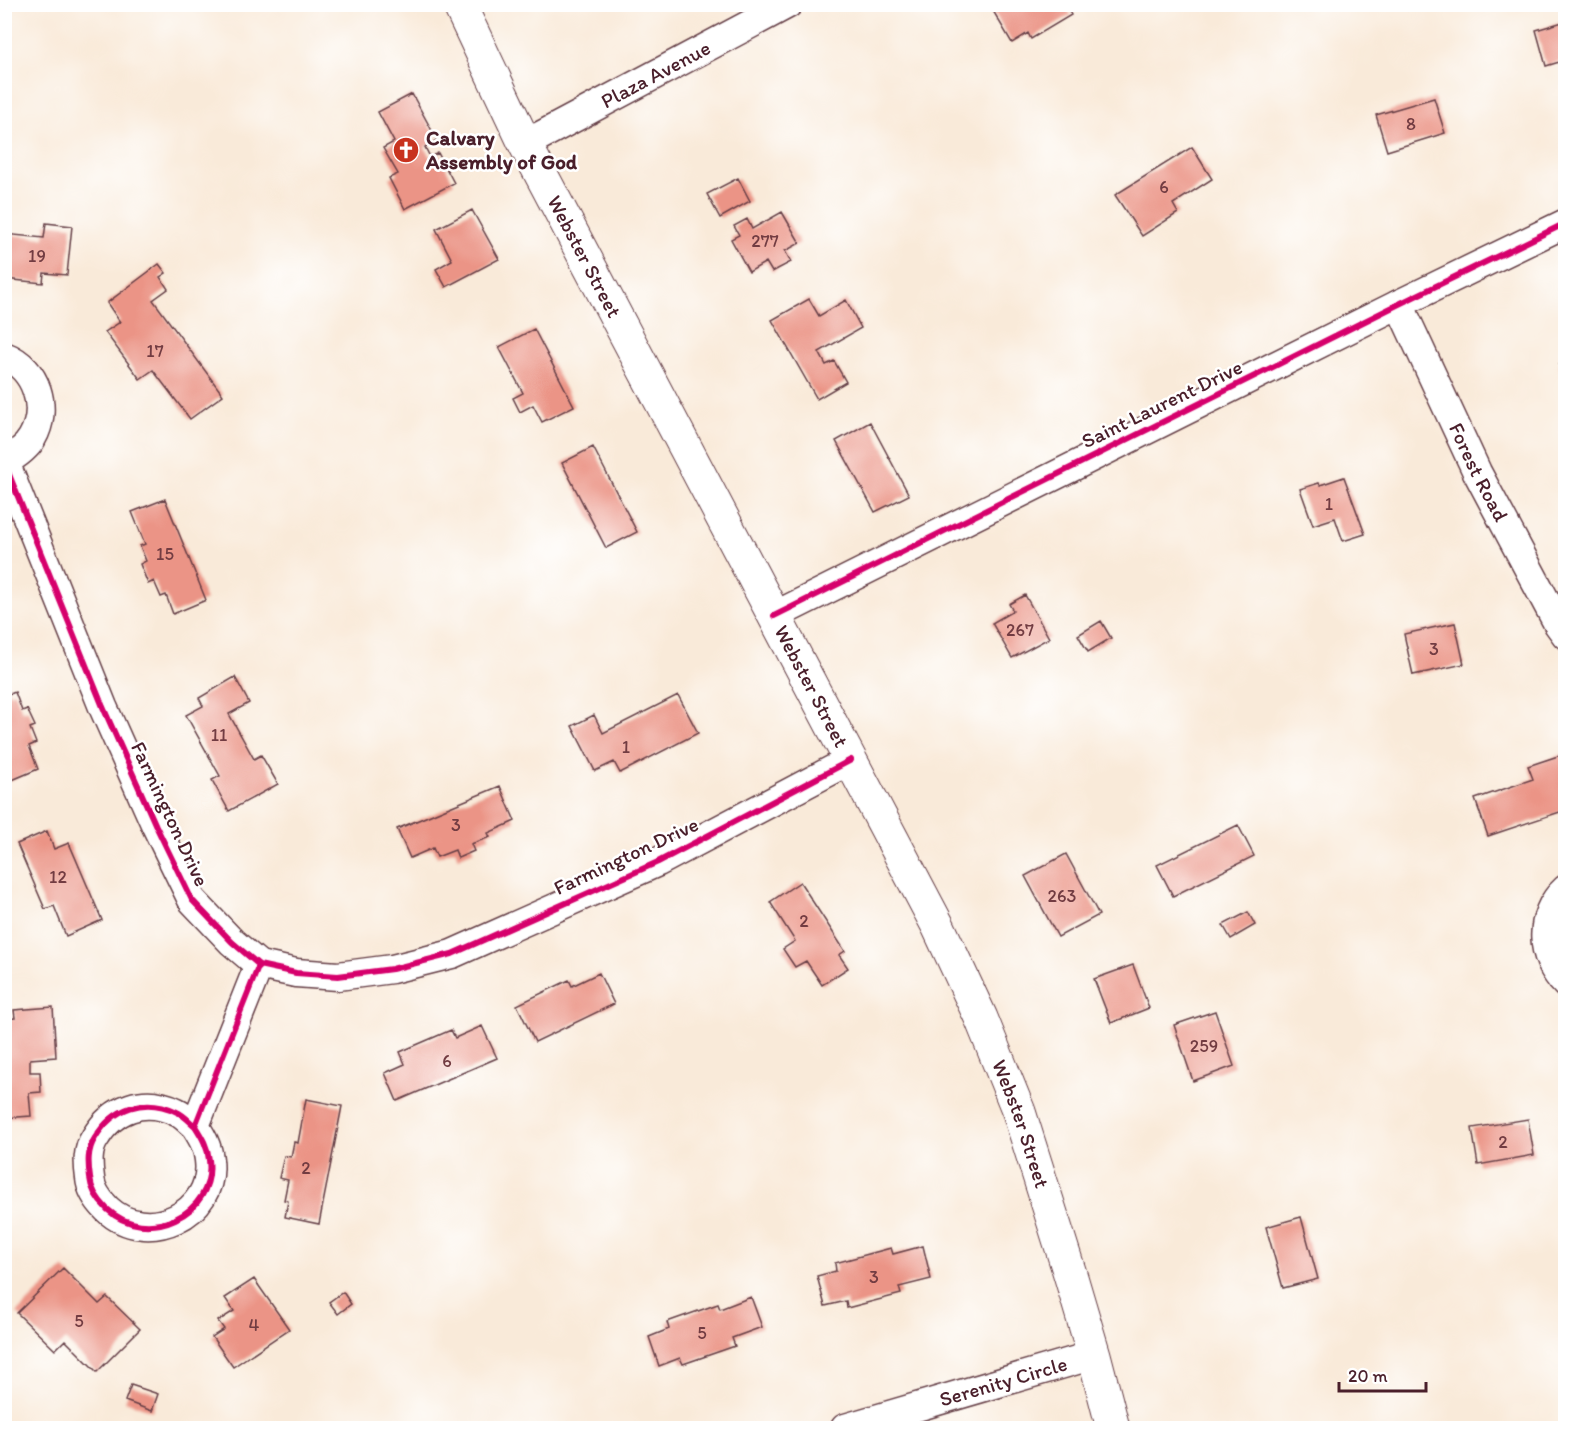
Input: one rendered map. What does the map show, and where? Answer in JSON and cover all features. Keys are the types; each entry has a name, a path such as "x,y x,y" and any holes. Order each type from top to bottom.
{"main road":[{"name":"Webster Street","path":"459,4 525,144 939,926 981,1018 1019,1112 1070,1274 1113,1428"}],"street":[{"name":"Plaza Avenue","path":"525,144 788,4"},
{"name":"Saint Laurent Drive","path":"774,616 1399,304 1566,224"},
{"name":"Forest Road","path":"1399,304 1477,472 1566,635"},
{"name":"Farmington Drive","path":"4,356 11,358 25,370 35,385 40,403 39,421 32,438 20,453 5,462 103,707 192,900 232,942 259,965 296,973 338,976 392,969 452,954 658,862 851,760"},
{"path":"1566,889 1559,895 1549,913 1544,934 1547,956 1556,975 1566,984"},
{"path":"195,1126 259,965"},
{"path":"139,1105 160,1106 179,1113 195,1126 205,1143 210,1162 208,1181 200,1198 187,1213 170,1222 151,1226 132,1224 114,1216 99,1202 90,1183 88,1162 92,1142 103,1125 119,1112 139,1105"},
{"name":"Serenity Circle","path":"845,1428 1094,1355"}],"building":[{"path":"989,4 1065,4 1071,15 1031,39 1028,33 1012,43"},
{"path":"1566,21 1566,60 1546,66 1536,30"},
{"name":"Calvary Assembly of God","path":"412,94 437,140 425,147 430,157 438,153 454,183 405,209 389,178 398,174 383,148 394,142 378,112"},
{"path":"1434,98 1445,133 1387,151 1376,115"},
{"path":"1192,147 1212,179 1173,204 1178,213 1142,236 1115,195"},
{"path":"738,178 750,201 720,218 707,194"},
{"path":"472,210 499,259 446,287 436,269 452,260 436,229"},
{"path":"782,212 800,243 785,251 791,262 772,272 766,262 749,272 731,239 739,235 734,226 747,219 752,229"},
{"path":"46,223 72,226 67,275 44,273 43,283 4,279 4,234 44,238"},
{"path":"159,264 166,273 160,277 168,289 153,300 223,395 190,419 153,370 140,379 105,332 120,322 107,303"},
{"path":"809,299 819,316 846,300 861,328 819,352 826,365 834,361 846,382 817,399 772,320"},
{"path":"534,329 574,406 542,422 533,405 520,412 513,398 523,393 499,347"},
{"path":"1566,363 1566,384 1565,384 1559,365"},
{"path":"870,422 909,495 875,512 836,441"},
{"path":"593,447 637,532 606,548 562,463"},
{"path":"1344,477 1365,534 1343,541 1335,518 1313,525 1300,489"},
{"path":"165,499 206,600 173,614 166,595 161,597 154,581 148,584 140,564 146,561 140,546 145,544 132,512"},
{"path":"1025,595 1049,638 1012,658 992,623 1013,611 1009,604"},
{"path":"1101,621 1111,638 1088,652 1078,635"},
{"path":"1455,623 1464,664 1413,675 1404,634"},
{"path":"235,677 249,703 229,714 254,759 261,755 278,784 229,811 212,780 220,776 186,715 203,706 199,698"},
{"path":"4,682 10,694 15,692 22,711 27,709 35,726 30,728 36,743 29,746 38,769 5,783"},
{"path":"678,695 698,733 620,773 614,762 595,771 572,726 594,715 603,733"},
{"path":"1564,754 1566,759 1566,810 1488,836 1475,799 1533,779 1528,766"},
{"path":"500,786 515,821 488,833 490,837 471,844 474,851 458,858 455,850 437,857 433,848 410,858 397,829"},
{"path":"1238,825 1254,856 1173,896 1157,865"},
{"path":"47,831 54,849 69,843 102,920 66,936 54,906 45,909 17,844"},
{"path":"1066,854 1099,915 1058,937 1025,876"},
{"path":"800,882 845,951 839,955 848,968 822,985 806,961 795,967 783,949 795,941 770,902"},
{"path":"1248,912 1255,925 1231,939 1223,925"},
{"path":"1133,965 1149,1008 1111,1023 1094,979"},
{"path":"599,973 614,1004 535,1042 517,1005 569,980 572,986"},
{"path":"53,1007 56,1057 30,1059 30,1072 40,1072 41,1092 29,1093 31,1116 4,1118 4,1019 15,1018 14,1010"},
{"path":"1215,1011 1234,1066 1193,1081 1174,1025"},
{"path":"482,1026 497,1058 397,1101 385,1073 405,1064 400,1052 451,1030 455,1038"},
{"path":"306,1099 342,1106 319,1224 285,1217 288,1201 284,1200 288,1180 279,1178 284,1156 291,1157 294,1142 298,1143"},
{"path":"1528,1119 1534,1155 1478,1165 1472,1128"},
{"path":"1301,1217 1318,1279 1283,1288 1266,1227"},
{"path":"923,1246 931,1279 899,1287 901,1294 847,1308 846,1301 825,1306 817,1276 836,1271 835,1263 891,1248 893,1254"},
{"path":"63,1268 99,1304 107,1297 140,1329 97,1372 65,1340 55,1350 17,1313"},
{"path":"254,1279 289,1329 233,1367 212,1337 224,1329 218,1321 234,1311 225,1298"},
{"path":"343,1292 351,1304 338,1314 329,1302"},
{"path":"751,1297 762,1327 732,1338 735,1346 683,1364 680,1358 659,1366 649,1337 669,1329 667,1322 718,1304 720,1309"},
{"path":"131,1385 158,1394 152,1411 125,1401"}],"cycle path":[{"path":"774,616 1566,223"},
{"path":"4,462 103,707 192,900 232,942 259,965 296,973 338,976 392,969 452,954 658,862 851,760"},
{"path":"195,1126 207,1151 208,1179 202,1196 190,1209 175,1219 158,1224 140,1225 123,1220 107,1209 96,1195 91,1182 89,1152 95,1138 102,1128 120,1112 141,1105 165,1107 177,1112 195,1126 259,965"}],"place":[{"name":"Calvary Assembly of God","path":"406,150"}]}
